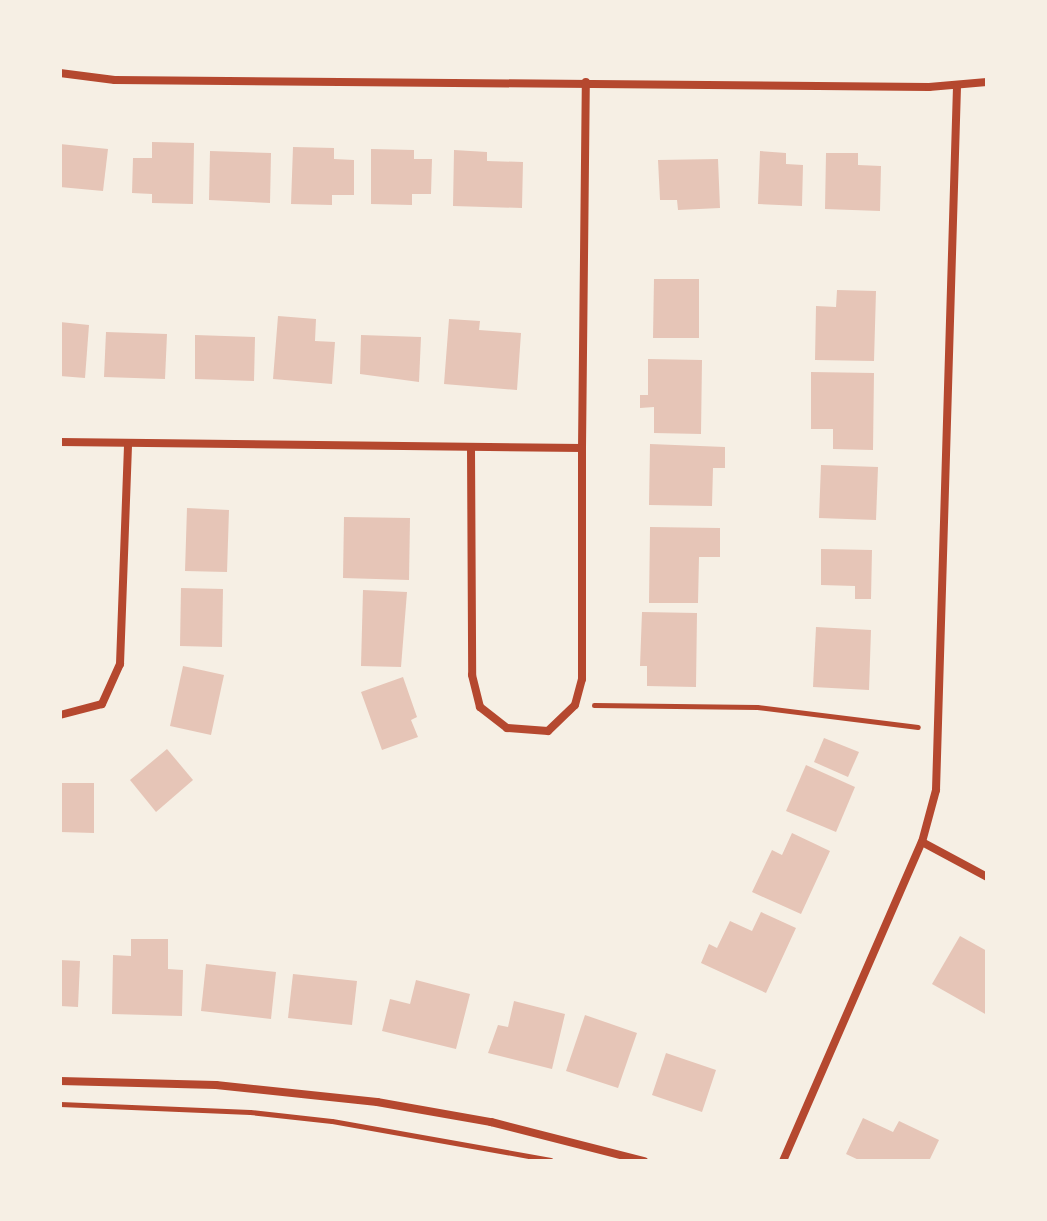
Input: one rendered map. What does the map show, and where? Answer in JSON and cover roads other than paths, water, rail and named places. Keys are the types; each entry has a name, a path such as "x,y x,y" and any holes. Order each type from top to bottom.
{"street":[{"path":"60,73 115,80 957,86 987,82"},
{"path":"471,448 472,675 480,707 507,728 548,731 575,705 582,679 586,82"},
{"path":"783,1161 922,842 936,790 957,86"},
{"path":"60,442 582,448"},
{"path":"60,715 102,704 120,664 128,445"},
{"path":"922,842 987,877"},
{"path":"60,1081 216,1085 377,1102 491,1122 644,1161"}]}
